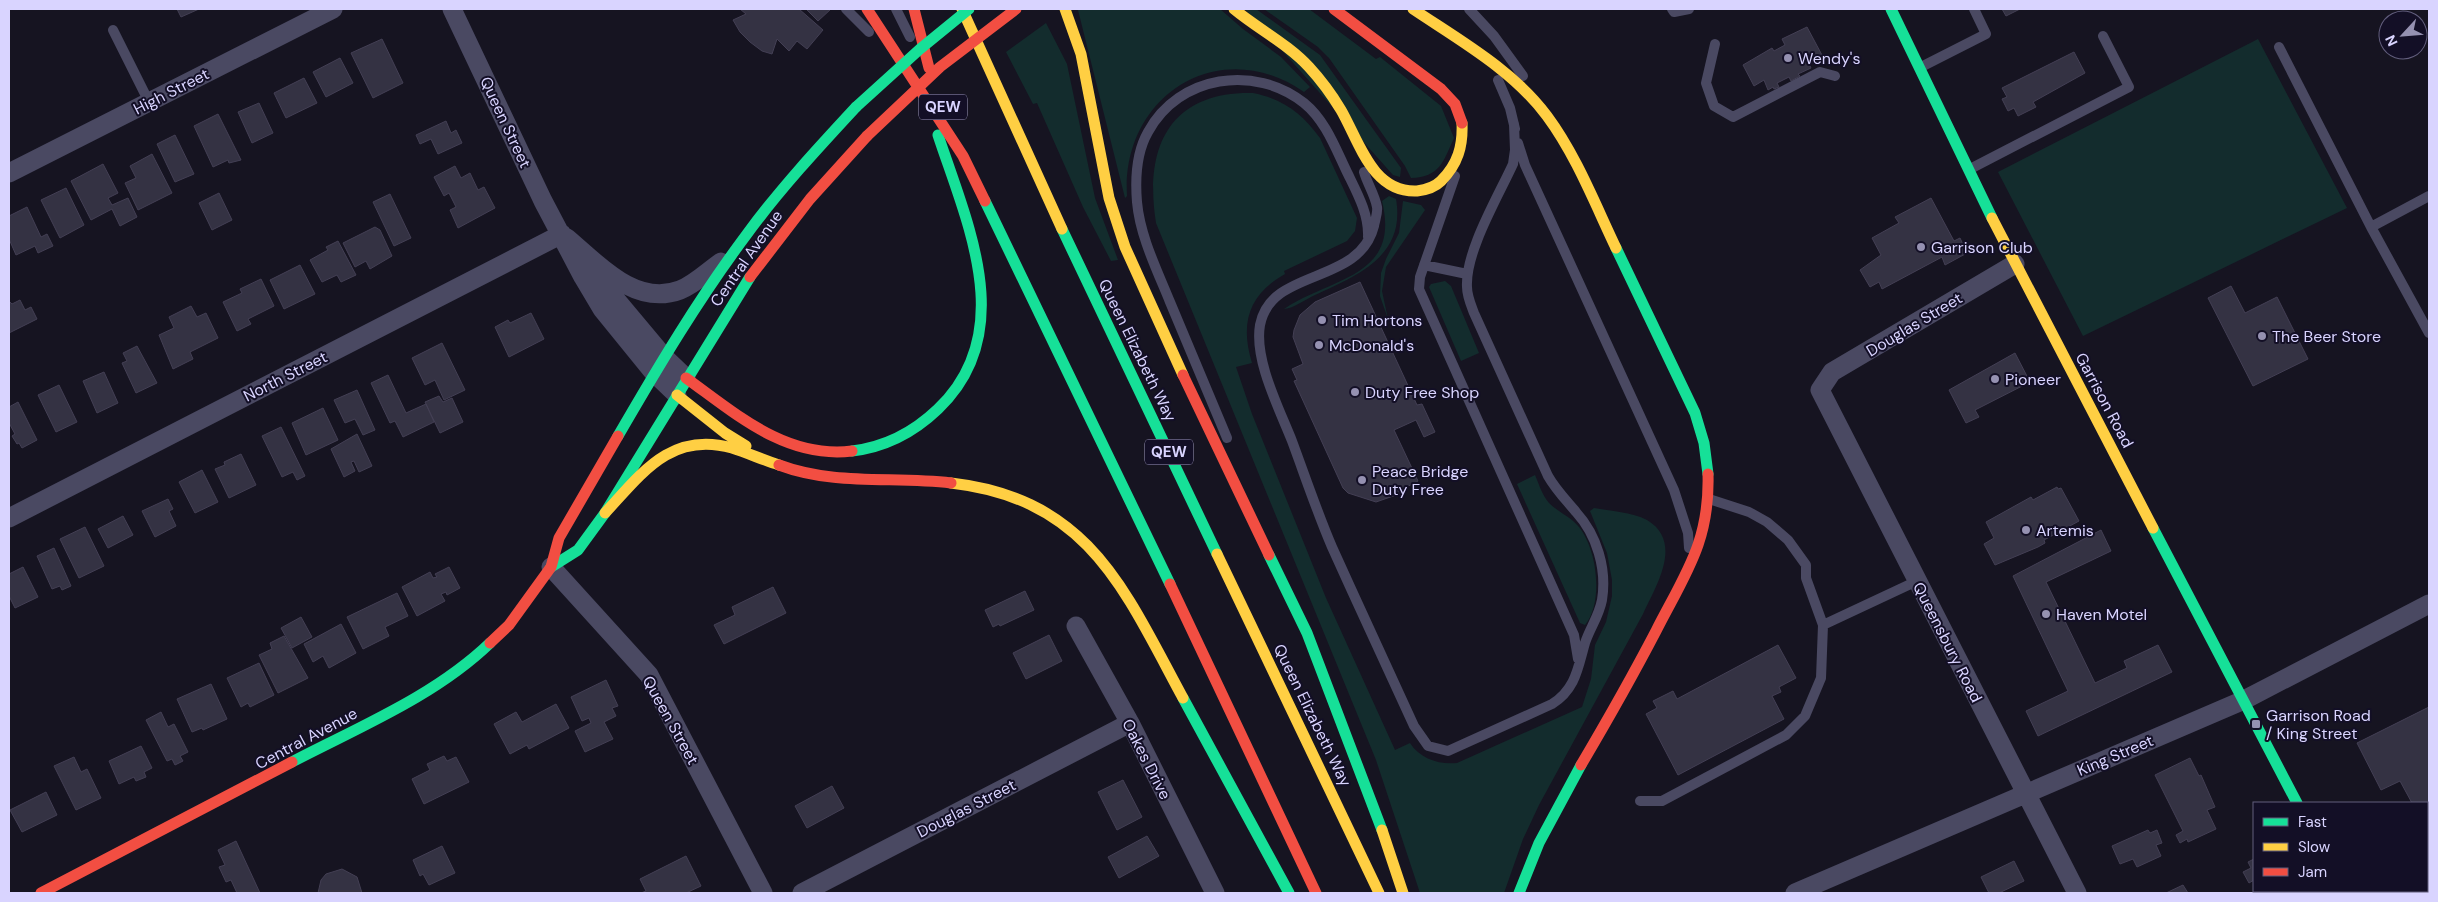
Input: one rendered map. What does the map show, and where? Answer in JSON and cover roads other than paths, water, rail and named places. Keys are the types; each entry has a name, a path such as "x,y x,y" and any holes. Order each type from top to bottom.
{"main road":[{"name":"QEW","path":"867,9 912,75 926,101 963,156"},
{"name":"QEW","path":"914,9 934,84"},
{"name":"Queen Elizabeth Way","path":"962,9 1042,187 1379,893"},
{"name":"Central Avenue","path":"41,893 346,735 443,681 470,662 509,625 551,567 559,538 654,373 733,253 790,179 856,107 920,49 969,9"},
{"name":"Central Avenue","path":"551,567 578,550 605,513 745,284 776,240 810,198 867,136 940,67 1016,9"},
{"path":"1234,9 1316,74 1335,102 1358,146 1382,178 1390,184 1406,190 1432,187 1456,166 1462,152 1464,136 1462,120 1449,96 1334,9"},
{"path":"1413,9 1478,53 1521,88 1539,106 1556,128 1570,153 1699,420 1708,458 1708,499 1701,540 1682,581 1619,702 1564,793 1527,867 1519,893"},
{"name":"Garrison Road","path":"1891,9 2015,264 2296,802"},
{"path":"1065,10 1081,54 1109,198 1125,247 1202,417 1307,633 1372,801 1403,893"},
{"path":"686,378 745,422 767,434 812,450 845,452 883,445 923,424 940,410 953,394 974,356 980,335 982,290 979,264 972,240 926,101"},
{"name":"QEW","path":"941,102 963,156 1188,622 1316,893"},
{"path":"677,395 725,433 777,465"},
{"path":"605,513 661,456 685,446 697,444 721,446 803,474 831,479 944,480 996,488 1041,506 1064,522 1105,562 1124,589 1289,893"}],"street":[{"name":"High Street","path":"9,173 333,9"},
{"name":"Queen Street","path":"452,9 543,201 583,277 602,309 654,373 677,395"},
{"name":"Queen Street","path":"562,234 665,358 686,378"},
{"path":"562,234 625,286 645,293 661,294 679,290 733,253"},
{"name":"North Street","path":"9,518 562,234"},
{"name":"Douglas Street","path":"1820,390 1832,372 2015,264"},
{"name":"Queensbury Road","path":"1820,390 2025,794 2078,893"},
{"name":"Queen Street","path":"551,567 649,675 764,893"},
{"name":"King Street","path":"1795,893 1814,889 2025,794 2244,700 2429,604"},
{"name":"Oakes Drive","path":"1076,626 1130,723 1215,893"},
{"name":"Douglas Street","path":"802,893 1130,723"}],"lane":[{"path":"846,9 912,75"},
{"name":"QEW","path":"880,9 912,75"},
{"name":"QEW","path":"896,9 934,84"},
{"name":"QEW","path":"907,9 926,58"},
{"path":"1469,9 1494,36 1519,69 1556,128"},
{"path":"1672,9 1674,12 1689,9"},
{"path":"1920,67 1986,34 1974,9"},
{"path":"113,30 149,102"},
{"path":"1970,170 2129,87 2103,36"},
{"path":"1714,44 1706,83 1714,106 1733,118 1820,72 1835,76"},
{"path":"2279,47 2371,227 2429,333"},
{"path":"1478,53 1504,92 1525,165 1679,502 1688,540 1687,560 1682,581"},
{"path":"1307,633 1156,268 1140,221 1137,204 1136,172 1143,144 1155,121 1173,101 1209,83 1222,80 1248,80 1272,84 1283,89 1314,112 1329,135 1365,212 1368,233 1364,249"},
{"path":"1358,146 1361,164 1377,206 1372,233 1364,249 1351,260 1293,286 1276,298 1263,315 1259,336 1260,347 1269,382 1332,545 1414,726 1428,746 1442,751 1458,749 1560,699 1576,677 1586,640 1595,623 1602,601 1602,574 1597,548 1584,522 1554,488 1474,313 1467,289 1467,274 1474,250 1513,164 1516,150 1514,124"},
{"path":"1462,152 1451,192 1419,282 1421,297 1574,635 1578,653 1576,677"},
{"path":"2371,227 2429,196"},
{"path":"1424,266 1467,274"},
{"path":"1640,801 1662,801 1786,735 1805,716 1821,678 1823,625 1806,578 1798,570 1799,558 1788,540 1767,522 1748,512 1708,499"},
{"path":"1823,625 1917,582"}],"place":[{"name":"Wendy's","path":"1788,58"},
{"name":"Garrison Club","path":"1921,247"},
{"name":"Tim Hortons","path":"1322,320"},
{"name":"The Beer Store","path":"2262,336"},
{"name":"McDonald's","path":"1319,345"},
{"name":"Pioneer","path":"1995,379"},
{"name":"Duty Free Shop","path":"1355,392"},
{"name":"Peace Bridge Duty Free","path":"1362,480"},
{"name":"Artemis","path":"2026,530"},
{"name":"Haven Motel","path":"2046,614"},
{"name":"Garrison Road / King Street","path":"2256,724"}]}
